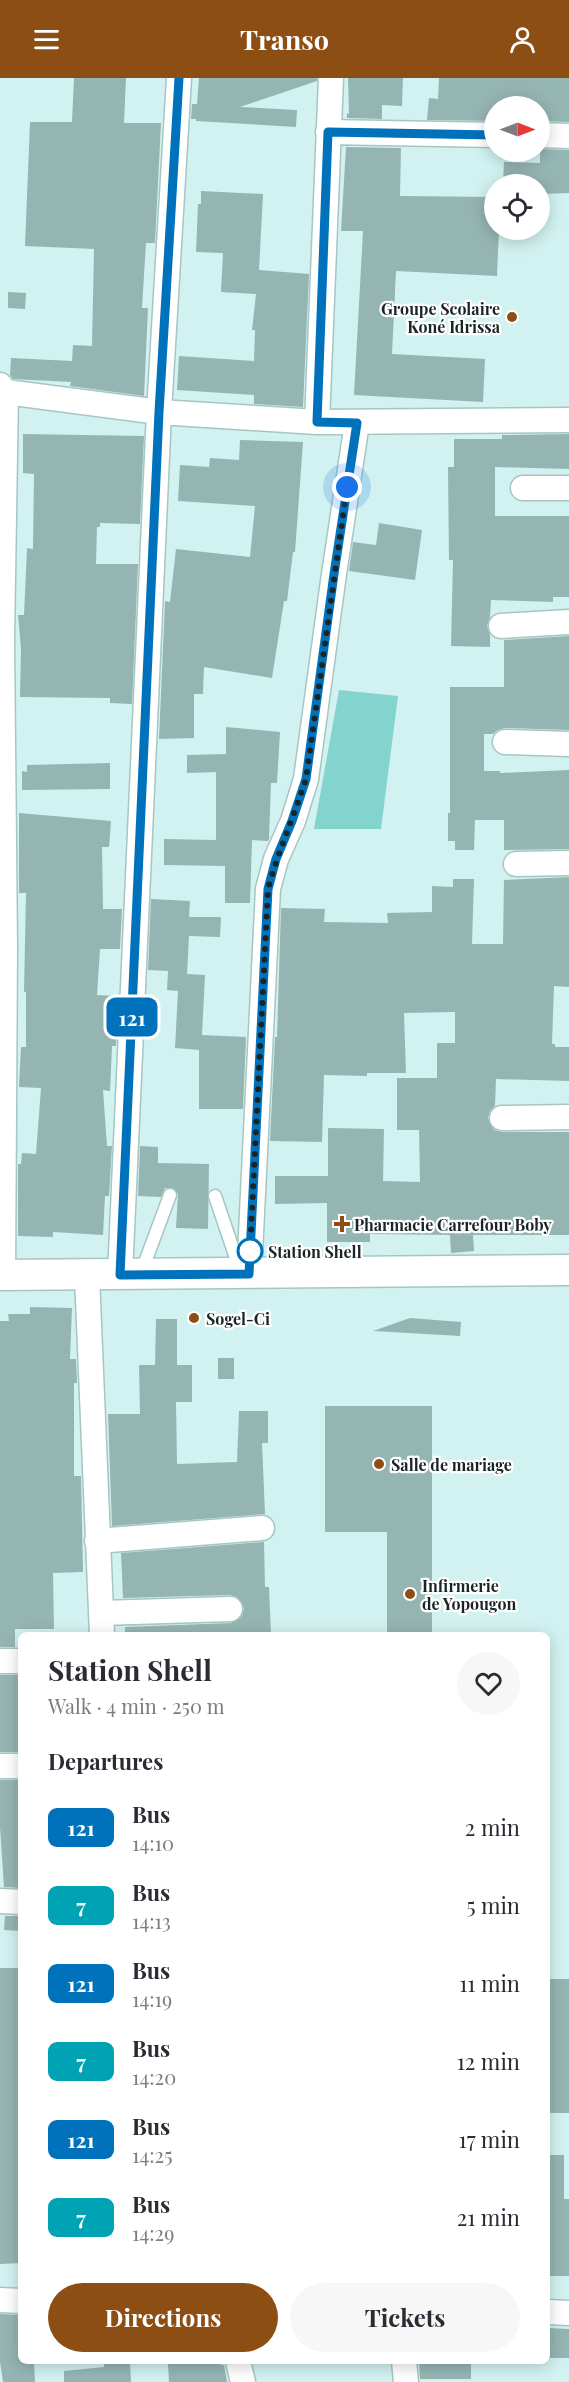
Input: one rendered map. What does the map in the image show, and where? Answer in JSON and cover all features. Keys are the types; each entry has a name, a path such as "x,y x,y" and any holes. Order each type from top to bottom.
{"street":[{"path":"130,1275 159,412 179,78"},
{"path":"317,422 331,78"},
{"path":"328,132 484,135"},
{"path":"550,135 569,136"},
{"path":"569,420 317,422 159,412 3,388 2,639 5,947 2,1275 569,1270"},
{"path":"245,1274 268,889 276,859 306,779 357,423"},
{"path":"524,488 569,488"},
{"path":"501,626 569,622"},
{"path":"505,742 569,744"},
{"path":"516,864 569,863"},
{"path":"502,1118 569,1117"},
{"path":"87,1276 101,1624 230,1609"},
{"path":"97,1542 262,1528"},
{"path":"0,1660 18,1661"},
{"path":"0,1766 18,1766"},
{"path":"0,1901 18,1902"},
{"path":"0,2300 18,2301"},
{"path":"550,2312 569,2313"},
{"path":"239,2364 243,2382"},
{"path":"404,2364 406,2382"}],"lane":[{"path":"130,1275 170,1195"},
{"path":"215,1196 245,1274"}],"shaded area":[{"path":"339,690 398,696 381,829 314,829"}],"building":[{"path":"74,78 126,78 124,123 161,123 155,243 146,243 142,308 148,308 144,396 70,386 71,382 13,379 10,375 11,358 72,361 73,345 92,346 94,249 25,246 30,122 72,122"},
{"path":"199,78 317,78 317,81 240,107 297,110 296,127 191,119 192,104 197,104"},
{"path":"348,78 403,78 402,106 382,105 382,119 347,118 347,113 349,114"},
{"path":"439,78 569,78 569,122 550,121 550,96 484,96 484,121 427,120 429,98 438,99"},
{"path":"346,147 401,148 400,196 484,197 484,240 499,240 497,276 396,271 392,354 485,359 483,402 354,395 363,231 341,231"},
{"path":"550,149 569,150 569,193 550,194 550,174 503,174 504,162 550,162"},
{"path":"201,191 263,194 259,270 309,274 303,407 254,404 254,395 177,390 179,356 254,361 255,330 252,330 256,294 221,292 223,253 196,252 198,204 201,204"},
{"path":"8,292 26,293 25,309 8,308"},
{"path":"23,434 144,436 140,524 100,523 100,527 97,527 96,564 138,564 132,704 110,703 110,698 20,697 21,649 18,615 24,615 27,548 33,549 34,474 23,473"},
{"path":"569,434 569,469 495,467 495,516 569,516 569,597 553,597 553,602 491,600 487,626 490,647 451,646 453,560 449,560 448,467 454,467 454,439 502,439 502,435"},
{"path":"240,440 303,442 295,552 293,552 287,601 284,601 272,678 204,667 203,694 194,694 194,738 159,739 165,601 170,602 176,549 250,557 255,506 178,501 180,465 209,467 210,458 239,460"},
{"path":"379,523 422,530 415,580 349,571 353,542 376,545"},
{"path":"569,636 569,730 505,728 493,734 484,734 484,771 500,771 500,773 569,770 569,849 504,850 504,820 475,820 474,850 455,850 455,841 448,841 450,687 504,687 504,640"},
{"path":"226,727 280,732 277,783 271,783 269,839 268,841 252,840 250,903 225,903 225,866 164,865 164,839 216,840 216,772 187,773 187,755 226,754"},
{"path":"110,763 110,789 22,790 22,771 27,772 27,765"},
{"path":"19,813 111,821 109,847 102,847 103,909 122,909 120,949 100,949 97,995 118,996 116,1046 112,1046 110,1091 103,1090 107,1146 112,1146 109,1196 105,1196 103,1235 53,1232 53,1237 18,1236 18,1164 21,1164 22,1153 36,1154 41,1088 19,1087 21,1047 26,1047 26,992 24,992 26,893 19,893"},
{"path":"569,877 569,987 554,986 552,1044 555,1044 555,1047 569,1047 569,1081 496,1079 495,1106 488,1118 494,1130 502,1132 569,1132 569,1235 473,1235 474,1251 451,1253 450,1235 370,1234 370,1242 327,1242 327,1203 275,1204 275,1176 328,1176 328,1128 384,1129 383,1181 420,1182 419,1130 397,1130 397,1078 437,1078 437,1043 455,1043 455,1012 404,1013 406,1073 367,1073 367,1076 324,1075 322,1142 270,1141 275,1037 277,1037 281,908 325,909 324,922 388,923 387,913 432,912 432,886 453,887 453,879 474,879 472,944 503,944 504,880"},
{"path":"151,899 190,901 189,917 221,917 220,937 189,936 187,974 205,975 202,1035 246,1037 243,1109 199,1109 199,1050 175,1048 178,991 167,990 168,971 148,970"},
{"path":"140,1146 158,1147 158,1163 209,1164 208,1229 176,1228 178,1194 173,1188 165,1188 161,1197 138,1196"},
{"path":"30,1307 72,1308 70,1359 76,1359 77,1383 74,1383 74,1476 81,1476 83,1572 53,1573 54,1629 15,1629 15,1647 0,1647 0,1321 9,1321 8,1314 30,1314"},
{"path":"410,1318 461,1322 460,1336 373,1331"},
{"path":"156,1319 177,1319 177,1365 192,1365 192,1402 176,1402 177,1464 237,1462 239,1411 268,1411 268,1443 262,1443 265,1514 112,1526 108,1414 140,1414 139,1365 155,1365"},
{"path":"218,1358 234,1358 234,1379 218,1379"},
{"path":"325,1406 432,1406 432,1632 387,1632 387,1532 325,1532"},
{"path":"264,1542 265,1587 269,1587 271,1632 125,1632 125,1627 231,1623 242,1616 244,1608 237,1597 230,1595 123,1598 121,1553"},
{"path":"0,1675 18,1675 18,1752 0,1752"},
{"path":"0,1780 18,1780 18,1888 4,1887"},
{"path":"5,1916 18,1916 18,1931 4,1930"},
{"path":"0,1968 18,1968 18,2263 0,2264"},
{"path":"550,1979 569,1979 569,2113 550,2113"},
{"path":"550,2155 564,2155 564,2199 569,2199 569,2276 550,2276"},
{"path":"0,2314 18,2315 18,2364 34,2364 35,2382 3,2382 0,2362"},
{"path":"550,2328 569,2329 569,2358 550,2358"},
{"path":"104,2364 130,2364 131,2382 64,2382 64,2371 104,2367"},
{"path":"168,2364 224,2365 227,2382 169,2382"},
{"path":"419,2364 471,2364 471,2379 420,2379"}],"bus line":[{"name":"121","path":"179,78 159,412 120,1275 249,1274 268,889 276,859 306,779 357,423 317,422 328,132 484,135"}],"place":[{"name":"Groupe Scolaire Koné Idrissa","path":"512,317"},
{"name":"Pharmacie Carrefour Boby","path":"342,1224"},
{"name":"Station Shell","path":"250,1251"},
{"name":"Sogel-Ci","path":"194,1318"},
{"name":"Salle de mariage","path":"379,1464"},
{"name":"Infirmerie de Yopougon","path":"410,1594"}],"route":[{"path":"250,1251 268,889 276,859 306,779 347,487"}]}
